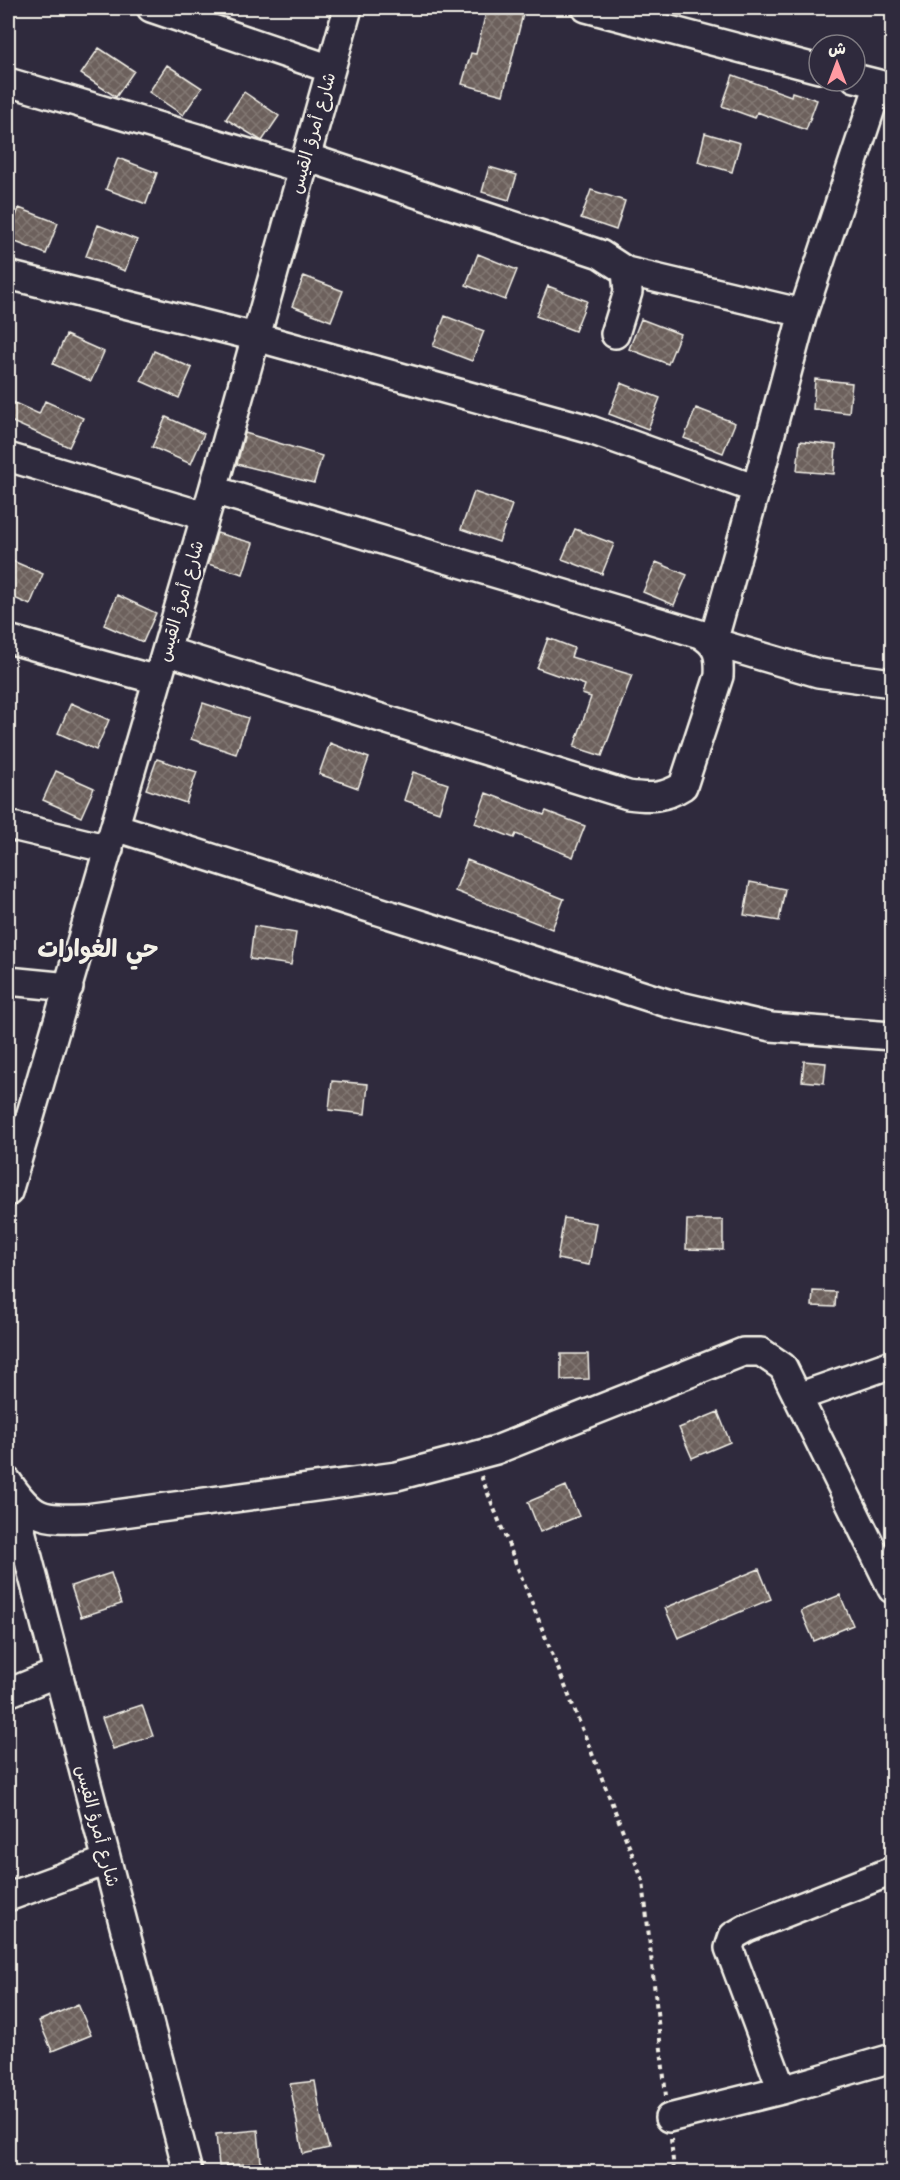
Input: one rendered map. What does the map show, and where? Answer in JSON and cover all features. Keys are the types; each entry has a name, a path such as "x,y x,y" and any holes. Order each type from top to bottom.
{"street":[{"path":"152,8 331,69"},
{"name":"شارع أمرؤ القيس","path":"8,1192 213,490 348,8"},
{"path":"586,8 807,66"},
{"path":"166,651 628,795 653,799 670,795 683,786 719,676 720,658 713,642 803,313 879,84 867,81"},
{"path":"8,82 305,163 600,254 626,271 803,313"},
{"path":"615,334 628,292 626,271"},
{"path":"8,275 256,337 585,428 756,489"},
{"path":"8,457 205,516"},
{"path":"213,490 682,628 700,634 713,642 818,673 892,683"},
{"path":"8,639 157,680"},
{"path":"8,825 112,838 668,1003 771,1027 892,1036"},
{"path":"8,981 69,987"},
{"path":"8,1480 24,1506 50,1519 86,1518 398,1476 496,1450 743,1352 761,1352 783,1367 892,1589"},
{"path":"798,1397 892,1364"},
{"name":"شارع أمرؤ القيس","path":"8,1480 188,2172"},
{"path":"8,1693 57,1673"},
{"path":"8,1897 106,1862"},
{"path":"782,2090 729,1948 733,1936 892,1871"},
{"path":"669,2118 782,2090 892,2058"}],"path":[{"path":"473,1456 643,1881 674,2172"}],"building":[{"path":"487,8 523,14 503,95 462,84 471,53 476,54"},
{"path":"99,48 134,71 116,97 81,74"},
{"path":"167,65 202,88 183,115 149,92"},
{"path":"733,75 791,96 792,92 817,100 806,130 757,112 755,118 722,106"},
{"path":"244,92 279,116 262,141 226,119"},
{"path":"705,133 740,143 732,172 698,162"},
{"path":"118,158 157,173 146,204 106,189"},
{"path":"489,167 517,175 509,200 482,192"},
{"path":"591,190 625,201 616,230 581,218"},
{"path":"19,208 58,223 46,254 8,239"},
{"path":"98,225 137,240 125,271 86,256"},
{"path":"478,254 517,270 505,300 466,285"},
{"path":"304,276 343,291 331,321 292,306"},
{"path":"548,286 587,301 575,331 536,316"},
{"path":"445,316 484,331 472,361 433,346"},
{"path":"641,319 680,334 668,364 629,349"},
{"path":"66,335 104,352 91,381 53,364"},
{"path":"154,351 192,368 179,398 141,381"},
{"path":"815,379 852,383 849,413 813,409"},
{"path":"621,383 660,398 648,429 609,414"},
{"path":"8,400 39,414 45,401 83,418 69,447 8,420"},
{"path":"696,408 735,423 723,453 684,438"},
{"path":"166,417 204,434 191,464 152,447"},
{"path":"245,433 322,456 314,483 237,464"},
{"path":"800,441 836,445 834,474 797,471"},
{"path":"474,492 512,505 499,542 461,529"},
{"path":"575,529 614,544 602,574 562,559"},
{"path":"217,533 253,543 243,574 208,564"},
{"path":"8,559 43,574 30,605 8,595"},
{"path":"656,562 687,575 674,605 643,592"},
{"path":"117,595 156,613 143,642 104,625"},
{"path":"548,638 574,648 571,657 632,675 602,756 574,747 591,697 582,694 585,685 537,668"},
{"path":"71,703 109,720 96,750 58,733"},
{"path":"203,703 248,718 236,754 191,739"},
{"path":"330,743 369,758 358,788 319,774"},
{"path":"157,759 197,772 186,803 146,789"},
{"path":"56,771 94,788 81,817 43,800"},
{"path":"413,772 448,784 439,812 404,800"},
{"path":"486,793 544,815 546,811 585,826 573,857 516,834 514,838 475,823"},
{"path":"467,860 564,899 552,929 455,891"},
{"path":"750,882 785,889 779,921 744,915"},
{"path":"254,926 296,933 291,965 250,959"},
{"path":"804,1061 826,1063 824,1083 802,1081"},
{"path":"332,1081 368,1084 365,1114 329,1110"},
{"path":"564,1218 596,1223 589,1265 557,1259"},
{"path":"687,1220 723,1220 723,1250 686,1249"},
{"path":"813,1291 836,1292 835,1307 812,1306"},
{"path":"561,1354 588,1354 589,1379 561,1380"},
{"path":"718,1412 730,1442 692,1458 679,1428"},
{"path":"566,1486 579,1516 540,1532 528,1502"},
{"path":"759,1569 771,1599 678,1638 665,1608"},
{"path":"111,1573 121,1604 81,1617 71,1586"},
{"path":"840,1595 853,1625 814,1641 801,1611"},
{"path":"142,1705 153,1736 113,1749 102,1718"},
{"path":"78,2004 91,2035 52,2051 39,2021"},
{"path":"315,2081 329,2148 303,2154 290,2084"},
{"path":"258,2130 261,2163 219,2166 216,2134"}],"district":[{"name":"حي الغوارات","path":"98,949"}]}
